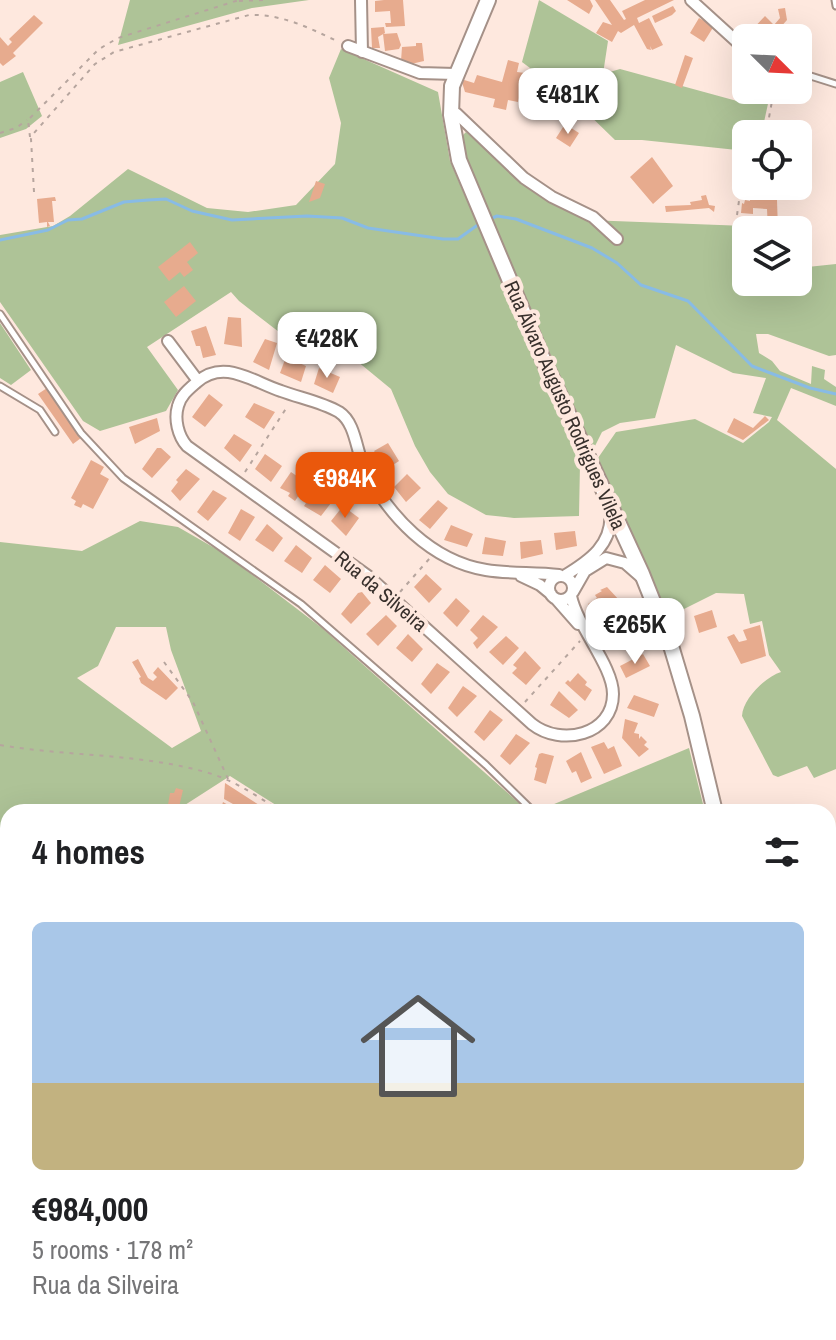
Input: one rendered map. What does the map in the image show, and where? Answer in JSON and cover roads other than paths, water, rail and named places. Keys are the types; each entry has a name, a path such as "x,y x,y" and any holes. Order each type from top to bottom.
{"main road":[{"name":"Rua Álvaro Augusto Rodrigues Vilela","path":"488,0 455,74 451,111 459,160 542,357 643,578 680,672 713,804"}],"street":[{"path":"361,0 362,52"},
{"path":"691,0 732,37"},
{"path":"348,46 420,73 455,74"},
{"path":"451,111 524,178 552,197 593,217 617,239"},
{"path":"168,341 198,381"},
{"name":"Rua da Silveira","path":"212,372 237,372 328,407 343,416 350,425 368,475 389,507 416,536 437,551 467,565 512,573 562,576 573,583 572,594 585,632 612,683 612,702 602,722 578,735 557,737 540,730 349,562 187,446 179,432 178,404 198,381 212,372"},
{"path":"602,546 611,524 608,502"},
{"path":"614,535 626,540 622,554 614,559 596,562 585,571 572,594 564,600 553,597 550,582 591,559 614,535"},
{"path":"614,559 625,563 643,578"},
{"name":"Rua da Silveira","path":"512,573 525,577 553,597 585,632"}],"lane":[{"path":"835,0 836,6"},
{"path":"812,76 836,84"},
{"path":"0,314 81,433 123,478 301,604 486,765 526,804"},
{"path":"0,386 40,410 55,432"}],"waterway":[{"path":"0,240 48,230 68,220 82,219 124,202 166,199 192,211 232,220 307,216 342,218 368,228 443,239 458,239 479,224"},
{"path":"490,219 497,216 516,219 592,248 617,263 641,285 688,301 752,366 810,388 836,394"}]}
